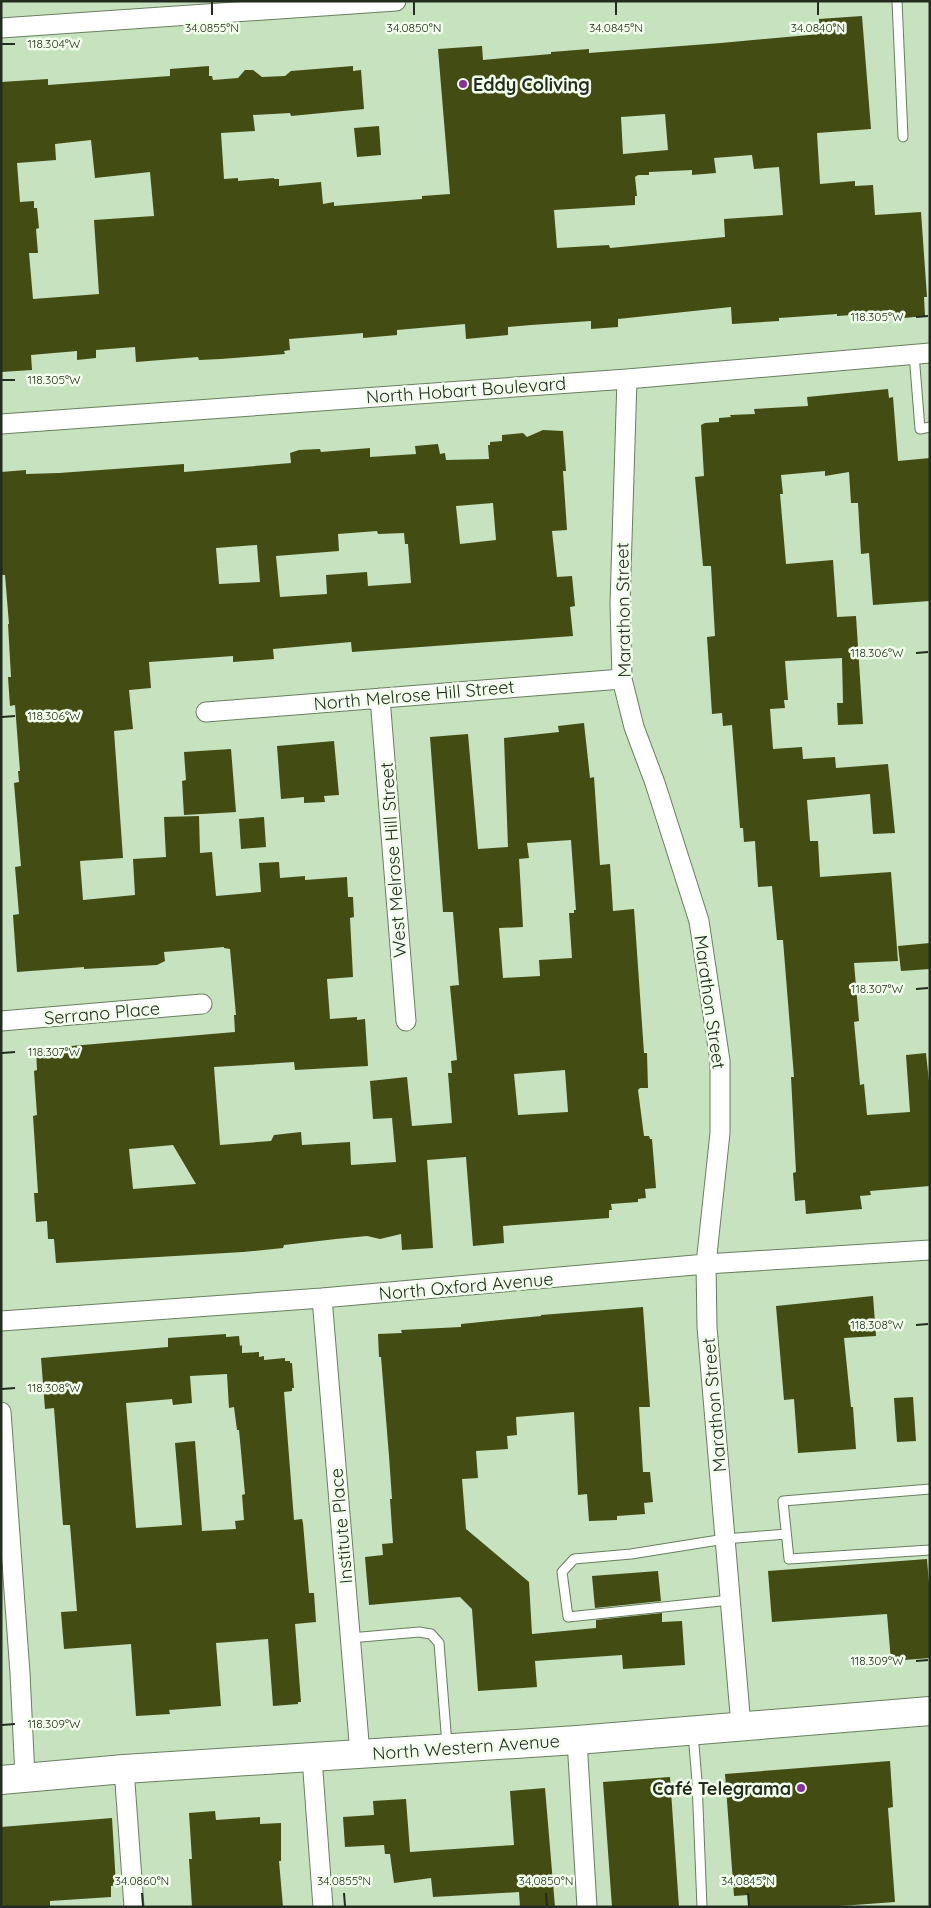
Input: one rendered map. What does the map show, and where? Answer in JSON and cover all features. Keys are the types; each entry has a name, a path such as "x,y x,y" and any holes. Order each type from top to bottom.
{"main road":[{"name":"North Western Avenue","path":"13,1779 577,1740 930,1711"}],"street":[{"path":"1,28 396,1"},
{"name":"North Hobart Boulevard","path":"1,424 627,378 922,354"},
{"name":"Marathon Street","path":"627,378 620,604 622,679 634,727 661,802 699,921 720,1061 720,1133 706,1264 707,1327 741,1726"},
{"name":"North Melrose Hill Street","path":"206,712 622,679"},
{"name":"West Melrose Hill Street","path":"380,698 406,1022"},
{"name":"Serrano Place","path":"1,1021 202,1004"},
{"name":"North Oxford Avenue","path":"1,1321 322,1298 706,1264 930,1250"},
{"name":"Institute Place","path":"322,1298 360,1754"},
{"path":"1,1412 20,1672 13,1779"},
{"path":"577,1740 587,1907"},
{"path":"312,1758 323,1907"},
{"path":"124,1770 134,1907"}],"lane":[{"path":"897,1 903,137"},
{"path":"922,354 920,429 930,428"},
{"path":"930,1489 783,1501 789,1559 930,1550"},
{"path":"730,1600 568,1617 562,1572 574,1559 631,1554 725,1538 786,1534"},
{"path":"350,1638 419,1632 432,1634 439,1643 448,1748"},
{"path":"692,1730 697,1782 702,1907"}],"building":[{"path":"862,16 871,129 817,133 820,184 855,181 855,186 873,185 875,215 921,212 927,297 924,297 925,316 893,319 893,315 837,316 837,314 779,318 779,321 732,324 731,307 618,319 618,327 591,329 591,321 508,327 508,335 466,339 465,324 397,330 397,335 363,338 363,333 289,339 290,350 284,351 285,354 221,359 199,360 198,357 136,362 135,347 96,350 96,358 77,360 77,351 31,355 32,370 1,372 1,82 48,79 48,85 170,76 170,69 209,66 209,76 212,76 213,80 238,78 245,70 253,70 262,77 285,76 291,71 353,66 353,71 361,70 364,109 291,116 290,113 253,115 255,131 221,133 224,179 238,178 238,181 274,178 279,179 279,186 321,182 323,204 334,202 334,206 422,199 422,196 450,194 438,49 482,46 483,60 589,49 589,53 721,43 820,34 819,19","holes":["665,114 668,150 623,154 621,117","91,140 95,178 150,172 154,216 94,220 99,294 33,299 29,253 38,253 36,229 39,228 37,208 34,208 34,201 20,202 17,163 56,160 55,144","752,155 754,169 779,167 783,215 724,219 725,237 610,248 609,245 557,248 554,210 635,205 635,196 637,196 635,177 638,175 649,175 649,172 692,170 692,175 716,173 714,158"]},
{"path":"379,126 381,155 357,157 354,128"},
{"path":"888,389 889,398 893,397 898,461 930,458 930,601 873,605 869,553 861,554 858,503 851,503 849,472 825,476 825,471 781,475 783,494 780,494 786,564 833,560 837,617 856,616 863,724 838,725 837,703 843,703 842,658 785,661 788,700 784,700 785,708 770,709 773,749 802,747 803,759 835,757 836,768 888,764 895,833 873,834 870,794 807,800 810,841 818,841 820,877 891,872 898,961 854,963 859,1021 854,1022 860,1085 864,1084 867,1115 910,1112 906,1055 926,1053 930,1091 930,1186 870,1191 871,1195 860,1196 862,1209 806,1214 805,1200 795,1201 793,1173 796,1172 791,1077 794,1077 783,940 777,940 772,886 758,887 755,841 744,842 743,828 740,828 732,725 723,726 722,713 712,714 707,637 715,636 711,566 703,566 695,477 704,476 701,425 705,423 719,422 719,418 731,417 730,415 755,414 754,409 808,406 807,397"},
{"path":"543,430 563,431 566,471 563,471 567,530 552,531 557,577 572,576 575,606 570,607 573,636 352,652 351,642 273,649 274,659 233,662 233,656 149,662 151,688 129,690 133,729 114,731 123,858 80,861 83,900 135,895 133,859 166,857 164,817 199,816 200,853 212,852 216,896 261,892 259,863 279,862 280,878 305,876 305,880 347,877 348,897 353,897 354,917 350,918 353,977 327,979 330,1019 357,1017 357,1020 365,1019 368,1066 295,1070 294,1062 214,1067 220,1145 271,1141 274,1135 301,1132 302,1145 350,1142 351,1165 396,1162 392,1118 373,1119 370,1081 407,1077 412,1126 452,1123 448,1073 452,1073 451,1061 457,1060 450,986 459,985 453,912 443,912 430,737 468,734 478,849 508,847 504,738 559,732 558,726 584,723 590,778 594,777 600,865 610,864 613,911 634,909 644,1053 647,1053 648,1088 640,1088 638,1090 644,1136 649,1136 652,1139 656,1188 645,1189 646,1198 638,1199 638,1202 611,1204 612,1210 609,1210 609,1218 503,1226 504,1243 473,1246 466,1157 427,1160 433,1248 402,1250 401,1234 380,1239 367,1236 284,1245 283,1248 243,1252 56,1263 54,1239 48,1239 47,1221 36,1222 34,1193 38,1193 33,1116 37,1115 34,1071 37,1070 36,1049 235,1032 234,1015 236,1015 230,949 224,947 164,952 165,961 157,965 84,969 84,967 17,972 13,915 19,914 15,867 21,866 14,783 19,782 18,771 20,771 15,705 10,706 8,677 11,677 9,624 5,575 1,575 1,472 26,470 26,474 59,473 184,464 184,472 291,463 290,453 299,450 320,449 321,452 370,448 370,457 416,454 415,446 438,444 440,454 445,453 446,460 489,459 488,445 490,445 490,442 502,441 502,435 523,433 527,437","holes":["493,503 496,540 460,544 456,506","377,531 378,534 404,533 405,544 408,544 411,583 368,586 367,572 326,575 327,594 280,597 276,556 339,551 338,534","257,545 260,582 219,584 216,548","571,840 576,910 574,910 574,913 569,913 572,958 539,960 540,976 503,978 499,928 523,927 519,859 529,858 527,843","565,1070 568,1112 518,1115 514,1074","173,1145 196,1184 133,1189 129,1149"]},
{"path":"334,741 339,795 324,796 325,802 304,803 304,797 281,799 277,746"},
{"path":"231,749 236,812 184,815 182,781 186,780 184,752"},
{"path":"264,817 266,847 241,849 239,819"},
{"path":"930,943 930,969 901,971 898,946"},
{"path":"873,1296 876,1336 844,1338 851,1407 853,1407 856,1449 798,1453 794,1399 784,1400 776,1306"},
{"path":"643,1307 650,1407 639,1407 643,1472 650,1472 653,1502 644,1503 645,1514 617,1516 617,1520 589,1521 587,1494 578,1495 574,1412 516,1417 517,1435 507,1436 508,1449 476,1451 478,1478 462,1479 466,1529 529,1582 532,1634 596,1628 596,1620 662,1613 662,1622 682,1621 685,1665 623,1669 622,1655 535,1661 537,1687 478,1691 472,1609 460,1597 369,1605 365,1557 383,1555 382,1544 393,1543 389,1456 378,1334 402,1333 401,1330 461,1327 461,1324 541,1315"},
{"path":"226,1334 226,1337 239,1336 242,1353 259,1352 259,1357 264,1356 264,1360 285,1358 285,1361 292,1363 294,1388 292,1388 292,1391 284,1392 294,1520 302,1519 303,1523 309,1593 314,1593 316,1622 295,1624 301,1702 298,1702 298,1704 273,1706 268,1639 216,1643 221,1706 169,1710 170,1714 136,1716 131,1644 64,1649 61,1612 77,1611 70,1525 63,1525 54,1408 45,1409 41,1358 168,1347 168,1338","holes":["227,1374 229,1408 234,1407 237,1430 239,1430 245,1494 242,1495 244,1520 235,1521 236,1529 202,1531 195,1441 175,1443 182,1525 136,1528 126,1403 172,1399 173,1405 192,1403 190,1376"]},
{"path":"913,1397 916,1441 897,1442 894,1398"},
{"path":"927,1559 930,1596 930,1658 891,1661 887,1614 772,1622 768,1571"},
{"path":"658,1571 661,1601 595,1608 592,1576"},
{"path":"890,1761 893,1807 888,1808 895,1902 826,1907 749,1907 748,1895 734,1896 725,1774"},
{"path":"670,1777 679,1907 612,1907 603,1782"},
{"path":"545,1788 555,1907 520,1907 519,1892 433,1897 431,1878 394,1883 390,1854 385,1854 384,1845 345,1847 343,1817 374,1815 373,1801 406,1799 410,1852 514,1845 510,1791"},
{"path":"215,1811 216,1820 260,1817 260,1824 281,1823 281,1861 279,1861 283,1907 192,1907 189,1859 192,1859 189,1813"},
{"path":"112,1818 116,1885 111,1886 111,1897 50,1901 50,1907 1,1907 1,1827"}],"place":[{"name":"Eddy Coliving","path":"463,84"},
{"name":"Café Telegrama","path":"801,1788"}]}
